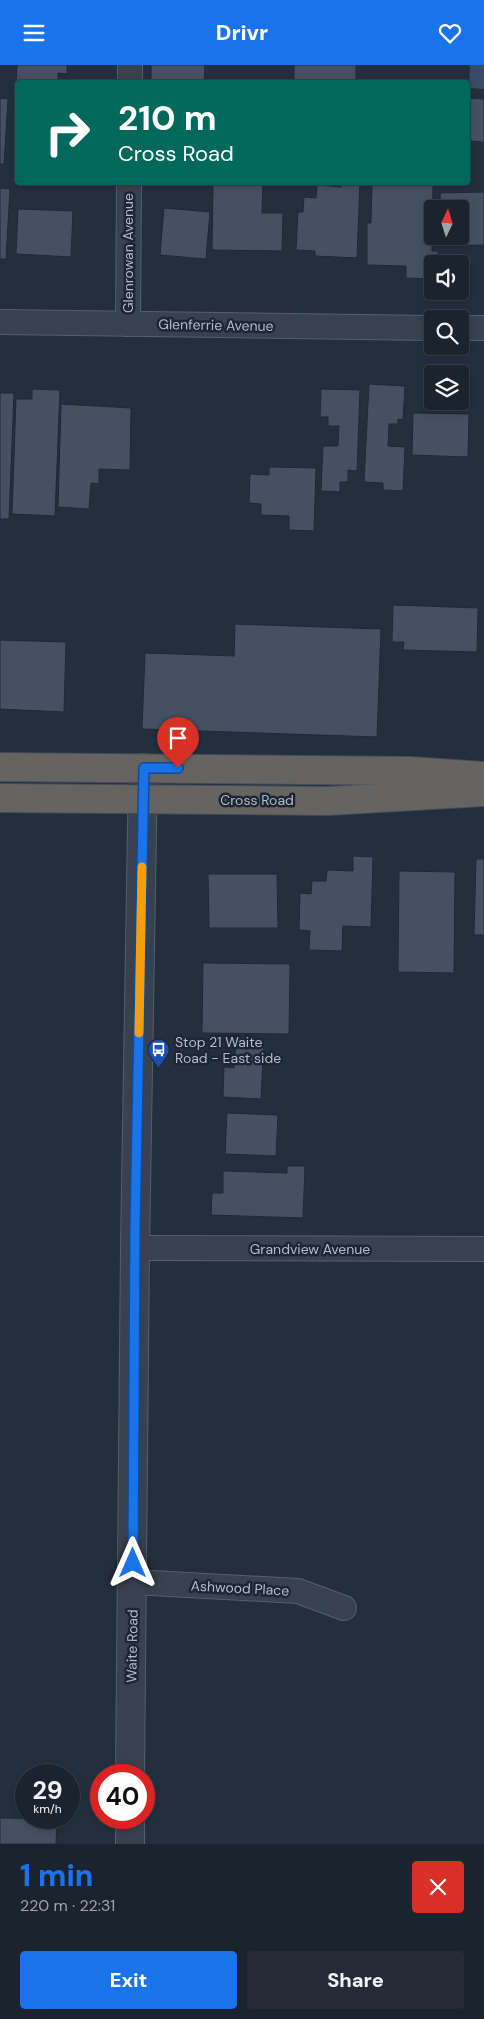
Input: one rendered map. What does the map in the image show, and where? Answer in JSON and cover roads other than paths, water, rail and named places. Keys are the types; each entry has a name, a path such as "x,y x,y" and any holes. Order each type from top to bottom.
{"highway":[{"path":"0,767 410,771 484,776"},
{"name":"Cross Road","path":"0,799 328,801 484,792"}],"street":[{"path":"130,65 130,80"},
{"name":"Glenrowan Avenue","path":"128,324 129,185"},
{"name":"Glenferrie Avenue","path":"0,322 424,328"},
{"path":"469,328 484,328"},
{"name":"Waite Road","path":"130,1764 135,1248 144,768"},
{"name":"Grandview Avenue","path":"135,1248 484,1249"},
{"name":"Ashwood Place","path":"133,1582 298,1591 344,1608"},
{"path":"130,1829 130,1844"}],"water":[{"path":"470,65 484,65 484,89 470,88"}],"place":[{"name":"Stop 21 Waite Road - East side","path":"159,1069"}]}
